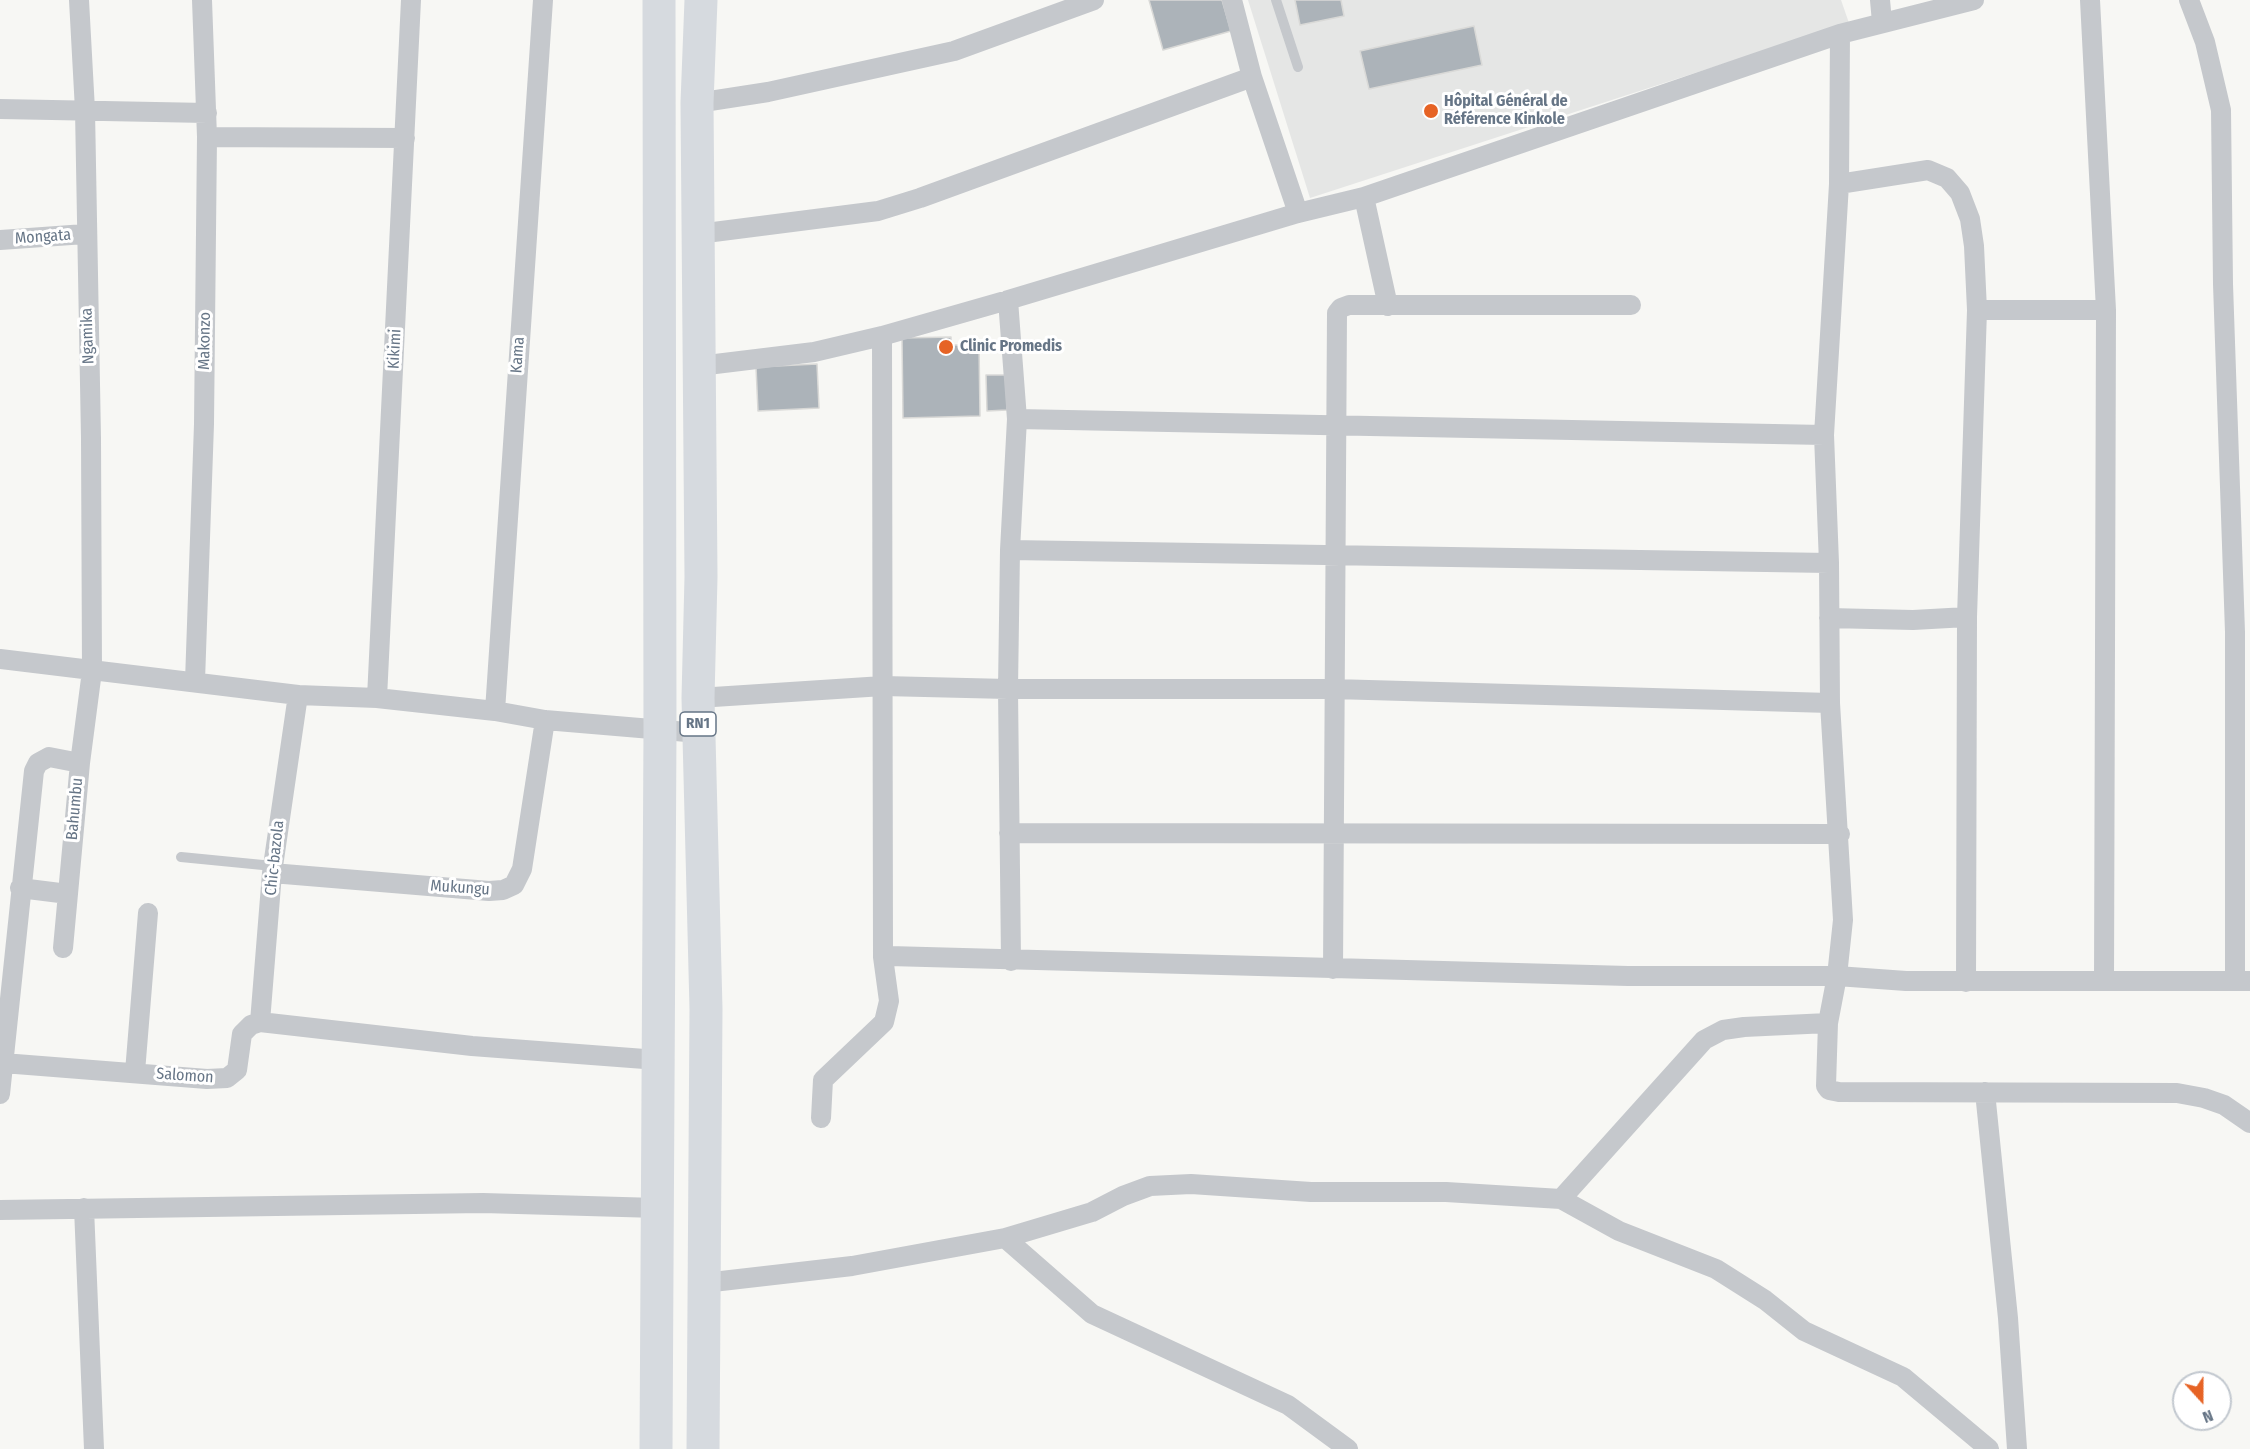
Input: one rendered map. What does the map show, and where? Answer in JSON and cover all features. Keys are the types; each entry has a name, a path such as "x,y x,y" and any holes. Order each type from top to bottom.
{"highway":[{"name":"RN1","path":"656,1449 660,731 659,0"},
{"name":"RN1","path":"701,0 697,103 701,577 698,698 705,1009 703,1449"}],"street":[{"name":"Ngamika","path":"79,0 85,110 85,234 91,438 92,671"},
{"name":"Makonzo","path":"195,681 204,424 207,136 202,0"},
{"name":"Kikimi","path":"376,698 411,0"},
{"name":"Kama","path":"495,711 543,0"},
{"path":"697,103 768,92 954,51 1094,0"},
{"path":"1232,0 1252,77 1298,213"},
{"path":"1880,0 1882,22"},
{"path":"699,366 814,352 882,336 1008,300 1298,213 1364,197 1840,34 1974,0"},
{"path":"2090,0 2106,310 2104,981"},
{"path":"883,957 1628,976 1837,976 1965,982 2242,981 2221,110 2205,42 2188,0"},
{"path":"1840,34 1839,184 1824,435 1829,563 1830,703 1844,920 1828,1023 1825,1078 1829,1090 2177,1093 2204,1098 2224,1105 2250,1123"},
{"path":"698,234 878,211 920,198 1252,77"},
{"path":"0,109 207,113"},
{"path":"207,136 405,138"},
{"path":"1839,184 1929,171 1947,178 1960,193 1970,219 1974,246 1977,310 1967,616 1965,982"},
{"path":"1364,197 1388,306"},
{"name":"Mongata","path":"0,240 85,234"},
{"path":"1008,300 1017,419 1010,550 1008,689 1011,961"},
{"path":"1333,969 1337,313 1341,308 1349,305 1631,305"},
{"path":"1977,310 2106,310"},
{"path":"821,1118 823,1080 884,1022 889,1001 883,957 882,336"},
{"path":"1017,419 1824,435"},
{"path":"1010,550 1829,563"},
{"path":"1829,618 1914,620 1967,616"},
{"path":"0,659 298,695 376,698 495,711 545,720 699,733"},
{"name":"Bahumbu","path":"63,948 80,763 92,671"},
{"path":"698,698 884,686 1008,689 1333,688 1830,703"},
{"name":"Chic-bazola","path":"260,1022 273,869 298,695"},
{"name":"Mukungu","path":"273,869 489,891 503,890 514,885 522,869 545,720"},
{"path":"0,1094 34,771 38,763 49,757 80,763"},
{"path":"1010,833 1334,831 1840,834"},
{"path":"20,888 68,894"},
{"path":"135,1072 148,913"},
{"path":"260,1022 472,1046 658,1060"},
{"name":"Salomon","path":"3,1063 207,1079 227,1078 237,1070 242,1034 251,1025 260,1022"},
{"path":"1561,1200 1704,1040 1723,1030 1744,1027 1828,1023"},
{"path":"1985,1092 2008,1318 2017,1449"},
{"path":"704,1283 852,1266 1005,1238 1092,1212 1150,1186 1191,1184 1311,1192 1446,1192 1561,1200 1619,1231 1716,1269 1765,1300 1804,1331 1903,1377 1989,1449"},
{"path":"0,1210 483,1203 657,1208"},
{"path":"84,1208 94,1449"},
{"path":"1005,1238 1092,1314 1288,1406 1348,1449"}],"lane":[{"path":"1276,0 1298,67"},
{"path":"181,857 273,869"}],"shaded area":[{"name":"Hôpital Général de Référence Kinkole","path":"1248,0 1841,0 1849,23 1310,198"}],"building":[{"path":"1149,0 1222,0 1231,31 1163,50"},
{"path":"1295,0 1341,0 1344,16 1300,25"},
{"path":"1474,26 1482,65 1369,89 1360,51"},
{"path":"951,337 951,345 979,345 980,416 903,418 902,338"},
{"path":"817,364 819,408 758,411 756,367"},
{"path":"986,375 1006,375 1007,410 987,411"}],"place":[{"name":"Hôpital Général de Référence Kinkole","path":"1431,111"},
{"name":"Clinic Promedis","path":"946,347"}]}
